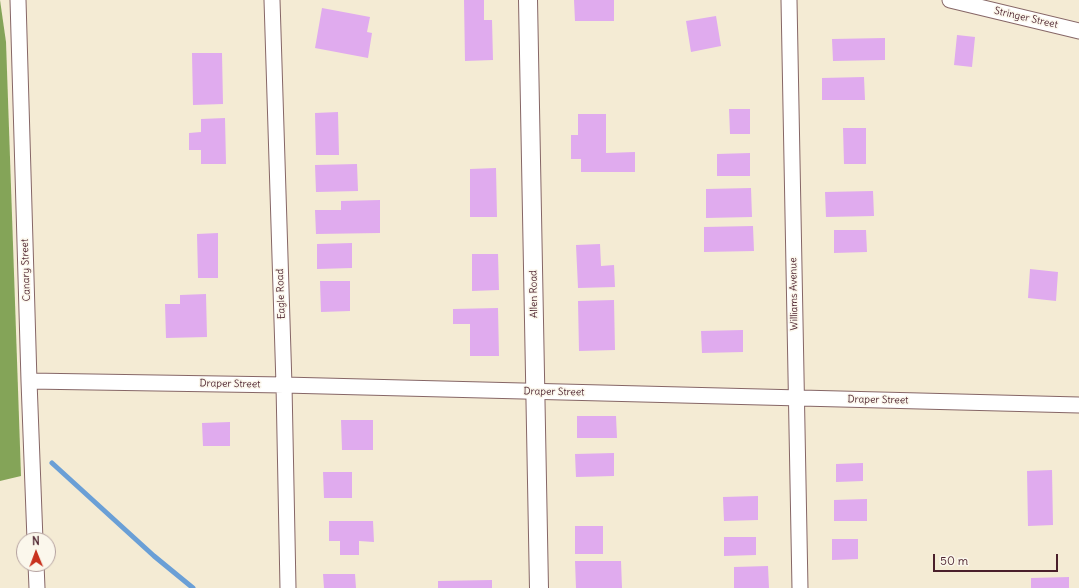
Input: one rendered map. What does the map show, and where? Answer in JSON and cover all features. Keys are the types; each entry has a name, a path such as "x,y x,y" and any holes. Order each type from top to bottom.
{"street":[{"name":"Canary Street","path":"18,0 35,532"},
{"name":"Eagle Road","path":"272,0 284,385 288,588"},
{"name":"Allen Road","path":"528,0 539,588"},
{"name":"Williams Avenue","path":"788,0 800,588"},
{"name":"Stringer Street","path":"950,0 1079,31"},
{"name":"Draper Street","path":"29,381 284,385 1079,405"},
{"path":"36,572 37,588"}],"green space":[{"path":"0,0 6,42 21,476 0,481"}],"building":[{"path":"464,0 484,0 484,20 492,20 493,60 465,61"},
{"path":"574,0 614,0 614,21 575,21"},
{"path":"322,8 370,17 367,32 372,33 368,58 315,48"},
{"path":"716,16 721,46 691,52 686,21"},
{"path":"957,35 975,37 972,67 954,65"},
{"path":"885,38 885,60 833,61 832,39"},
{"path":"192,53 222,53 223,104 193,105"},
{"path":"864,77 865,100 822,100 822,78"},
{"path":"729,109 750,109 750,134 730,134"},
{"path":"338,112 339,155 316,155 315,113"},
{"path":"578,114 606,114 606,153 635,152 635,172 581,172 581,159 571,159 571,135 578,135"},
{"path":"225,118 226,164 201,164 201,150 189,150 189,133 201,132 201,119"},
{"path":"843,128 866,128 866,164 844,164"},
{"path":"750,153 750,176 717,176 717,154"},
{"path":"357,164 358,191 316,192 315,165"},
{"path":"496,168 497,217 470,217 470,169"},
{"path":"751,188 752,217 706,218 706,189"},
{"path":"873,191 874,216 826,217 825,192"},
{"path":"380,200 380,233 316,234 315,210 341,210 341,201"},
{"path":"753,226 754,251 704,252 704,227"},
{"path":"834,230 866,230 867,252 834,253"},
{"path":"218,233 218,278 198,278 197,234"},
{"path":"352,243 352,268 317,269 317,244"},
{"path":"600,244 601,266 614,265 615,287 578,288 576,245"},
{"path":"472,254 498,254 499,290 472,291"},
{"path":"1030,269 1058,272 1056,301 1028,298"},
{"path":"320,281 350,281 350,311 321,312"},
{"path":"206,294 207,337 166,338 165,304 180,304 180,295"},
{"path":"614,300 615,350 579,351 578,301"},
{"path":"498,308 499,356 470,356 470,324 453,324 453,309"},
{"path":"743,330 743,352 702,353 701,331"},
{"path":"577,416 616,416 617,438 577,438"},
{"path":"341,420 373,420 373,450 342,450"},
{"path":"230,422 230,446 203,446 202,423"},
{"path":"614,453 614,476 576,477 575,454"},
{"path":"863,463 863,481 836,482 836,464"},
{"path":"1052,470 1053,525 1028,526 1027,471"},
{"path":"323,472 352,472 352,498 324,498"},
{"path":"758,496 758,520 724,521 723,497"},
{"path":"867,499 867,521 834,521 834,500"},
{"path":"329,521 373,521 374,542 359,541 359,555 340,555 340,541 329,541"},
{"path":"575,526 603,526 603,554 575,554"},
{"path":"724,537 756,537 756,555 724,556"},
{"path":"832,539 858,539 858,559 832,560"},
{"path":"575,561 621,561 622,588 576,588"},
{"path":"768,566 769,588 734,588 734,567"},
{"path":"323,574 355,574 356,588 324,588"},
{"path":"1069,577 1069,588 1031,588 1031,578"},
{"path":"492,580 492,588 438,588 438,581"}],"waterway":[{"path":"52,463 154,556 193,588"}]}
